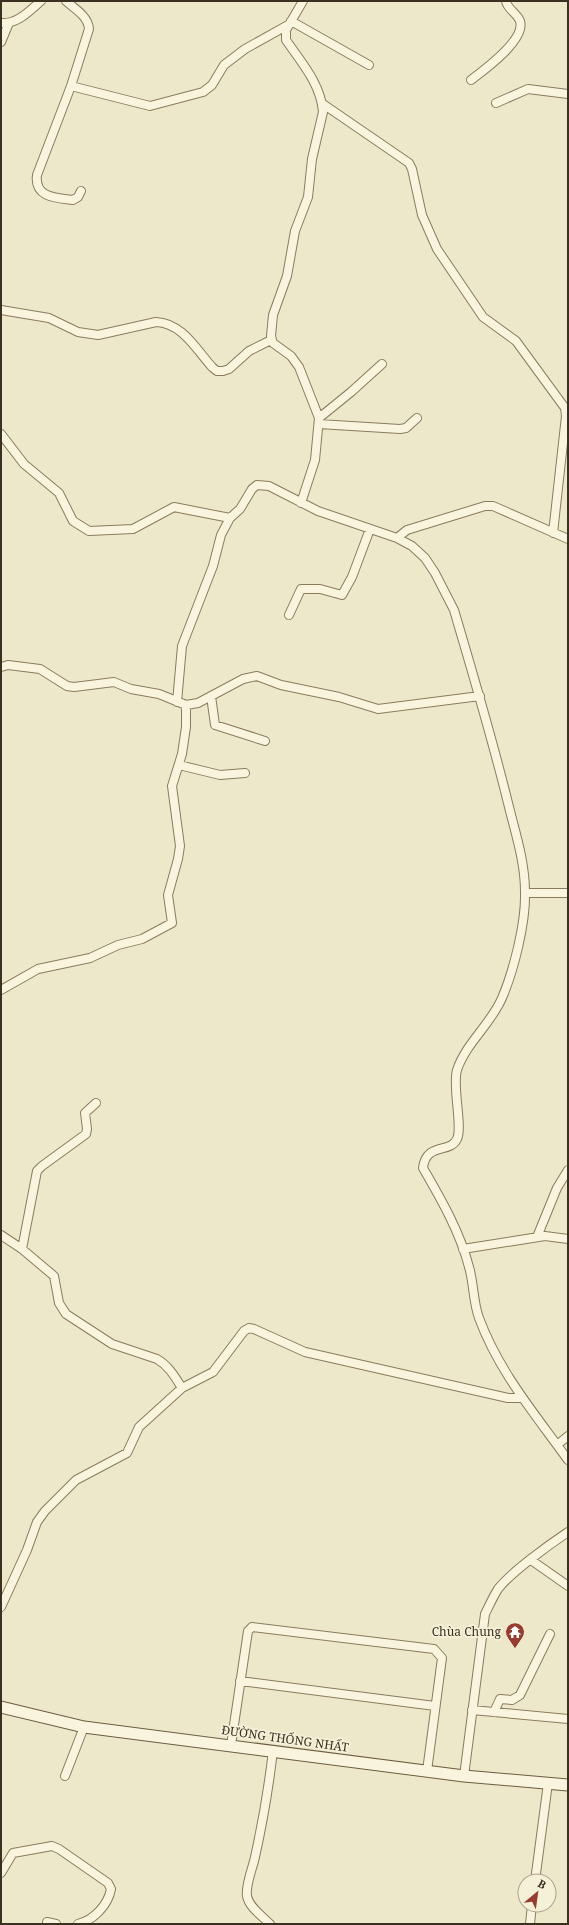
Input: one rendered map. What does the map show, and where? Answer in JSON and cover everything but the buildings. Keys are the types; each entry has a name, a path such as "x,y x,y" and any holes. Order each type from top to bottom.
{"street":[{"path":"1,42 5,23 17,20 41,1"},
{"path":"66,1 86,18 88,22 88,29 71,86 36,182 38,188 42,192 53,197 73,200 78,197 81,191"},
{"path":"271,340 273,315 286,282 295,231 308,197 312,159 323,112 315,82 286,40 285,35 302,1"},
{"path":"471,80 500,57 514,41 520,31 520,21 506,1"},
{"path":"71,86 150,106 203,92 212,85 224,65 249,46 290,23"},
{"path":"290,23 369,65"},
{"path":"496,103 528,89 568,94"},
{"path":"322,104 409,163 412,169 422,215 437,249 483,317 516,341 565,408 566,416 553,533"},
{"path":"1,310 49,318 89,335 98,335 156,322 165,322 183,333 212,367 217,371 223,372 229,369 250,351 271,340"},
{"path":"271,340 290,356 299,367 319,421 315,460 301,503"},
{"path":"319,421 382,364"},
{"path":"319,421 400,429 406,428 418,418"},
{"path":"1,434 24,464 59,493 73,521 89,531 133,529 174,507 230,518"},
{"path":"177,702 184,639 213,566 221,535 230,518 240,509 252,489 257,485 269,486 318,511 397,538 412,546 425,558 446,591 454,610 480,696 522,858 525,893 521,934 502,999 463,1058 458,1069 456,1078 458,1136 452,1144 432,1151 424,1161 423,1168 449,1216 463,1249 470,1268 479,1318 503,1370 521,1398 568,1460"},
{"path":"397,538 407,530 485,506 493,506 568,539"},
{"path":"289,615 301,589 326,590 342,595 352,577 370,529"},
{"path":"1,667 8,665 40,669 67,686 114,682 131,689 159,694 186,705 198,703 243,678 257,676 281,685 339,697 378,709 480,696"},
{"path":"211,696 216,726 265,741"},
{"path":"1,990 38,969 90,958 118,945 142,939 171,925 173,920 168,894 178,859 180,846 172,786 179,765 186,727 186,705"},
{"path":"179,765 220,775 245,773"},
{"path":"525,893 568,893"},
{"path":"22,1249 38,1171 42,1166 86,1134 87,1129 85,1113 96,1102"},
{"path":"537,1237 557,1188 568,1170"},
{"path":"1,1235 22,1249 54,1276 59,1303 66,1314 112,1344 157,1359 169,1368 182,1388"},
{"path":"463,1249 537,1237 568,1239"},
{"path":"1,1607 24,1557 37,1522 44,1511 76,1480 127,1453 139,1427 182,1388 213,1372 244,1331 249,1328 254,1328 305,1352 508,1398 521,1398"},
{"path":"558,1445 568,1436"},
{"path":"459,1775 472,1710 485,1614 499,1588 509,1578 568,1532"},
{"path":"531,1560 568,1586"},
{"path":"231,1745 248,1631 252,1627 434,1649 442,1658 435,1706 432,1772"},
{"path":"494,1712 500,1699 512,1700 520,1695 550,1634"},
{"path":"240,1680 435,1706"},
{"name":"ĐƯỜNG THỐNG NHẤT","path":"1,1707 84,1727 273,1750 432,1772 568,1785"},
{"path":"472,1710 568,1719"},
{"path":"65,1776 84,1727"},
{"path":"270,1924 253,1907 246,1895 266,1805 273,1750"},
{"path":"537,1873 548,1783"},
{"path":"1,1873 13,1853 52,1846 59,1849 108,1883 111,1889 110,1894 96,1915 78,1924"},
{"path":"530,1924 531,1913"},
{"path":"47,1922 56,1924"}],"place":[{"name":"Chùa Chung","path":"515,1649"}]}
